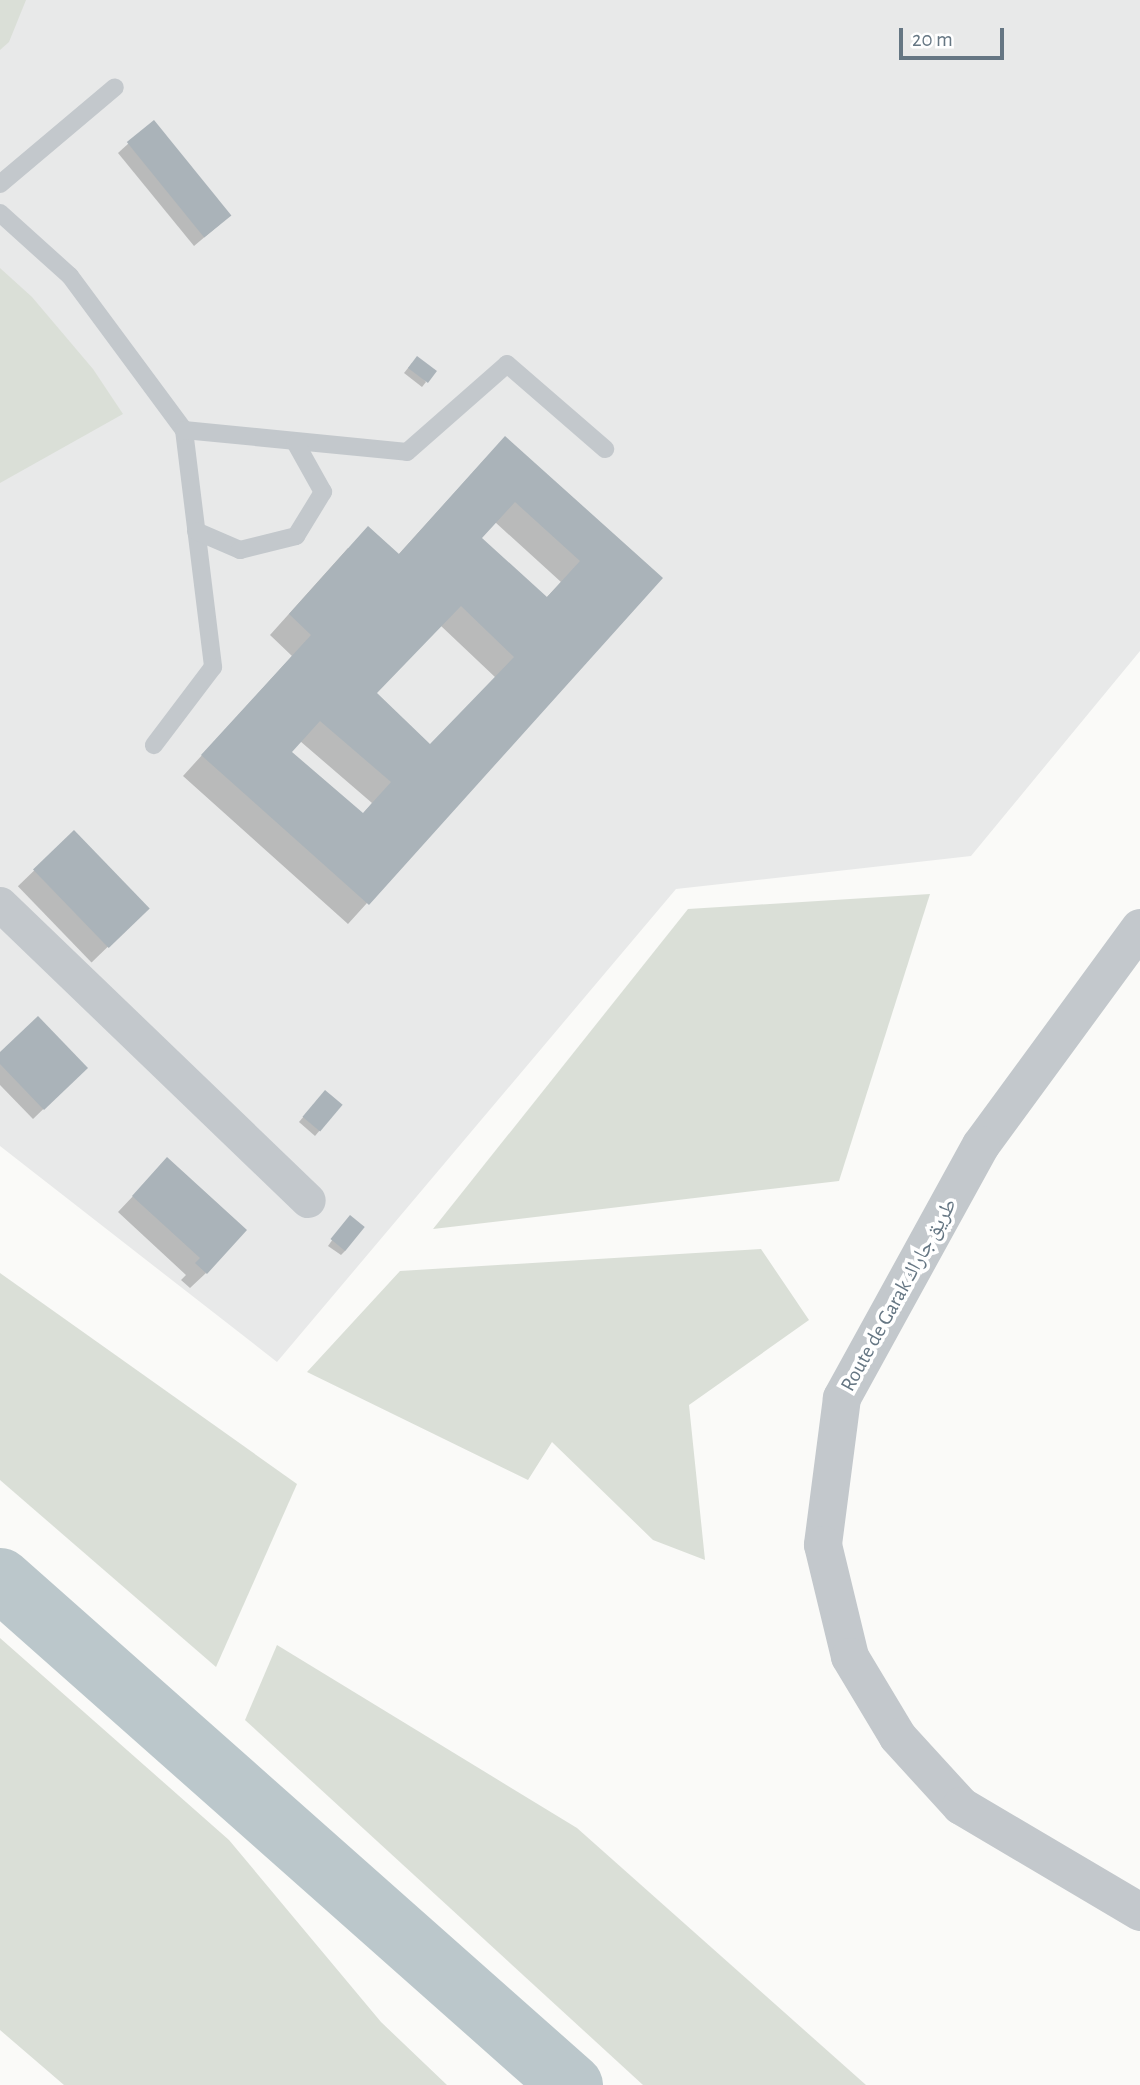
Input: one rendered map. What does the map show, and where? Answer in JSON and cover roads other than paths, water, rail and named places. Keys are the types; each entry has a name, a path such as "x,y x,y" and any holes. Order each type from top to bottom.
{"street":[{"path":"0,904 308,1200"},
{"name":"Route de Garak طريق جاراك","path":"1140,928 981,1145 842,1398 822,1545 850,1657 898,1737 961,1806 1140,1912"}],"lane":[{"path":"0,184 116,87"},
{"path":"0,213 70,276 184,430 213,667 154,745"},
{"path":"184,430 407,452 507,364 605,449"},
{"path":"197,531 240,550 296,536 323,492 295,442"}],"waterway":[{"path":"0,1579 571,2085"}]}
